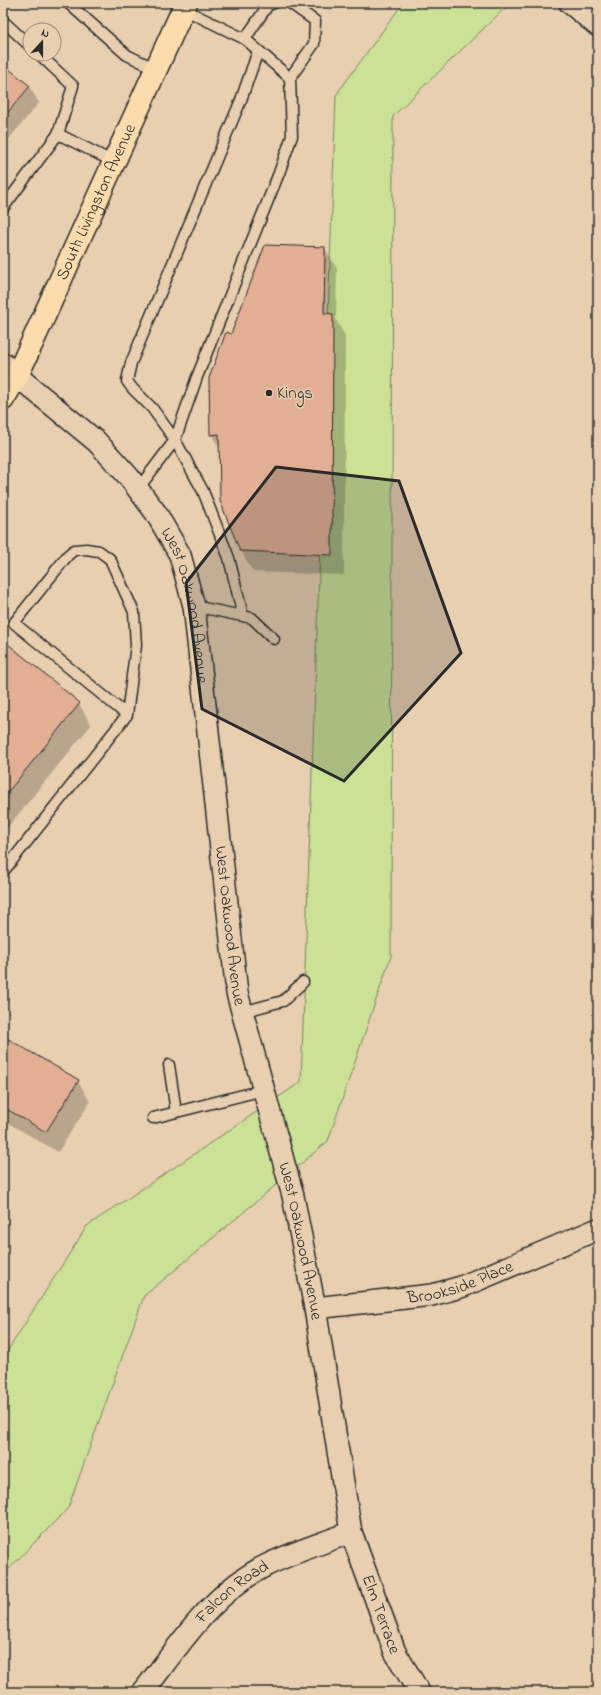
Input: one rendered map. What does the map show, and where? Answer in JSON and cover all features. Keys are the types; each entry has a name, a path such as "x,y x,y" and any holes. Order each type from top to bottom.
{"main road":[{"name":"South Livingston Avenue","path":"3,399 10,370 114,162 156,69 182,5"}],"street":[{"path":"570,3 598,26"},
{"name":"West Oakwood Avenue","path":"10,370 97,442 138,489 156,514 180,555 194,606 237,993 293,1196 315,1308 352,1532"},
{"name":"Brookside Place","path":"315,1308 432,1296 461,1287 598,1229"},
{"name":"Falcon Road","path":"143,1692 192,1626 229,1590 266,1565 352,1532"},
{"name":"Elm Terrace","path":"352,1532 395,1652 419,1692"}],"lane":[{"path":"68,3 127,55 156,69"},
{"path":"245,39 268,5 274,3"},
{"path":"138,489 175,440 197,377 279,173 292,136 290,78 314,44 315,20 290,3"},
{"path":"182,5 245,39 290,78"},
{"path":"3,21 22,39"},
{"path":"244,616 229,558 203,491 175,440 152,408 127,381 131,363 241,100 258,51"},
{"path":"3,208 58,134 72,86 47,62"},
{"path":"58,134 114,162"},
{"path":"3,872 127,715 136,645 134,612 110,559 99,551 74,550 68,555 14,623 127,715"},
{"path":"194,606 252,618 274,639"},
{"path":"242,1012 283,1001 303,982"},
{"path":"169,1065 176,1112"},
{"path":"153,1118 264,1090"}],"highlighted area":[{"path":"276,467 399,481 461,653 344,781 202,709 186,583"}],"green space":[{"path":"403,3 510,3 393,116 391,956 328,1141 144,1296 68,1508 3,1575 3,1358 87,1226 301,1082 336,95"}],"building":[{"path":"3,64 30,86 3,118"},
{"path":"265,245 325,247 324,313 333,314 332,555 240,551 220,501 219,434 210,435 209,378 226,332 231,334"},
{"path":"3,640 80,703 3,798"},
{"path":"3,1036 79,1080 46,1132 3,1107"}],"place":[{"name":"Kings","path":"269,393"}]}
